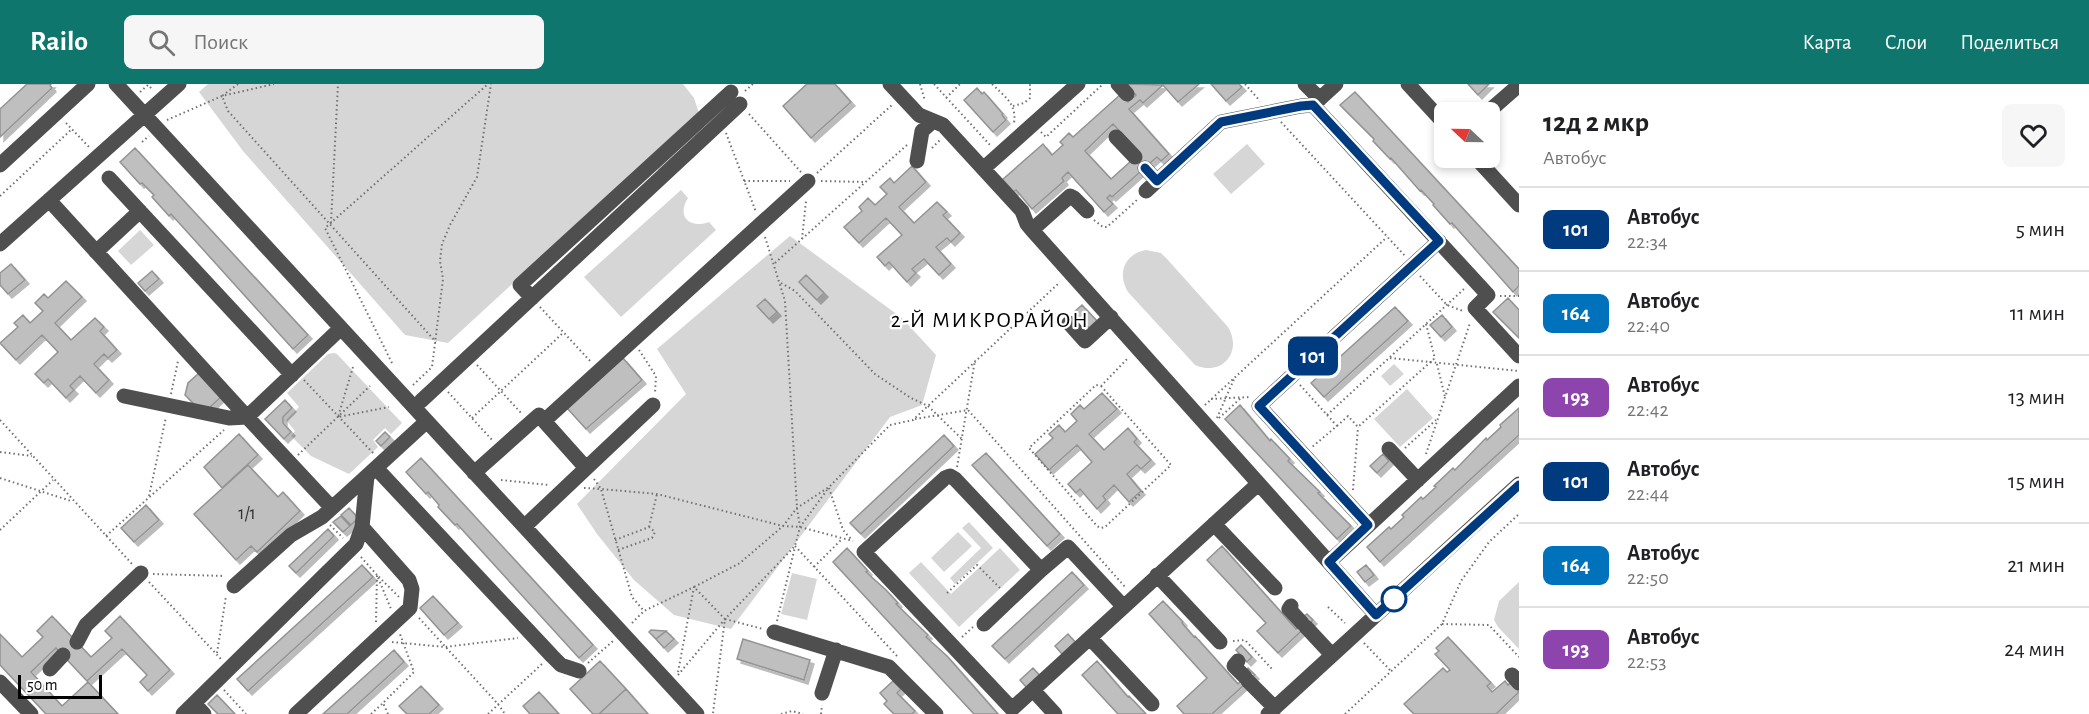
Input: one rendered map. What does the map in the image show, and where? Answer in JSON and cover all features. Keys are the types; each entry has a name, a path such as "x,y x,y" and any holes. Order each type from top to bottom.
{"street":[{"path":"0,165 88,84"},
{"path":"116,84 697,714"},
{"path":"0,244 179,84"},
{"path":"890,84 919,115 927,121 943,125 984,168 1022,211 1032,230 1376,615"},
{"path":"984,168 1078,84"},
{"path":"1305,84 1316,102 1488,295 1471,310 1519,356"},
{"path":"1116,137 1140,163 1152,186 1221,122 1316,102 1336,84"},
{"path":"1408,84 1434,112"},
{"path":"1500,102 1518,87"},
{"path":"421,400 722,121 735,98"},
{"path":"532,298 520,285 735,98"},
{"path":"917,161 927,121"},
{"path":"1485,168 1519,205"},
{"path":"109,178 294,374"},
{"path":"474,472 599,370 808,181"},
{"path":"1032,230 1070,196 1087,211"},
{"path":"49,200 181,344 242,418 290,463 327,512"},
{"path":"96,252 140,211"},
{"path":"1368,525 1259,406 1439,241"},
{"path":"1069,323 1085,340 1111,316"},
{"path":"124,396 242,418 294,374 341,328"},
{"path":"1329,562 1519,387"},
{"path":"525,526 653,405"},
{"path":"538,419 586,468"},
{"path":"234,586 291,535 327,512 427,421"},
{"path":"1393,452 1418,480"},
{"path":"194,710 229,667 356,544 375,469"},
{"path":"375,469 561,665 579,671"},
{"path":"1041,570 950,476 945,478 864,552 1012,710 1258,484"},
{"path":"1238,661 1234,666 1271,711 1519,484"},
{"path":"1214,525 1275,588"},
{"path":"296,714 410,608 412,589 409,580 362,526"},
{"path":"984,624 1041,570 1068,548 1129,602"},
{"path":"77,642 86,625 141,573"},
{"path":"1158,575 1220,642"},
{"path":"1291,606 1289,609 1332,655"},
{"path":"774,632 889,667 936,714"},
{"path":"1090,638 1152,704"},
{"path":"822,693 836,650"},
{"path":"50,669 63,656"},
{"path":"0,682 31,714"},
{"path":"1033,690 1055,714"}],"path":[{"path":"138,94 148,84 157,95"},
{"path":"222,96 238,84"},
{"path":"167,120 222,96 274,84"},
{"path":"331,223 338,84"},
{"path":"392,363 325,228 490,84"},
{"path":"413,385 432,366 443,279 440,261 442,244 477,177 490,84"},
{"path":"775,263 866,182 927,121 920,84"},
{"path":"934,84 989,146 997,138"},
{"path":"946,98 960,84"},
{"path":"992,84 1013,106 1016,113 1014,123"},
{"path":"1013,106 1024,103 1030,98 1030,84"},
{"path":"1033,123 1046,137 1103,84"},
{"path":"1245,84 1447,305 1471,310 1424,459"},
{"path":"222,96 228,111 436,342"},
{"path":"735,98 808,181"},
{"path":"802,239 808,181 897,100"},
{"path":"57,112 97,156"},
{"path":"172,112 177,116"},
{"path":"722,121 775,263 785,301 796,508 800,527"},
{"path":"0,196 72,129"},
{"path":"932,148 949,131"},
{"path":"142,142 151,135"},
{"path":"744,181 866,182"},
{"path":"1107,227 1152,186"},
{"path":"1202,407 1387,237"},
{"path":"913,420 1067,276"},
{"path":"1327,415 1474,280"},
{"path":"780,282 795,291 875,374 911,398 928,406 962,439"},
{"path":"1510,296 1519,296"},
{"path":"532,298 599,370"},
{"path":"1426,324 1445,397"},
{"path":"472,418 564,332"},
{"path":"633,340 656,376 657,387 653,405"},
{"path":"149,496 181,344"},
{"path":"1101,386 1139,348"},
{"path":"469,357 501,391 538,419"},
{"path":"1389,358 1519,371"},
{"path":"1351,507 1358,427 1435,358"},
{"path":"955,479 975,360"},
{"path":"338,417 353,367"},
{"path":"294,374 338,417 375,469"},
{"path":"1292,376 1337,426"},
{"path":"1235,377 1216,422 1241,398"},
{"path":"440,384 501,449"},
{"path":"1095,385 1101,386 1171,465 1105,528 1097,526 1029,448 1095,385"},
{"path":"290,463 370,386"},
{"path":"1211,399 1251,397 1259,406"},
{"path":"338,417 389,407"},
{"path":"694,587 725,619 774,632 800,527 829,487 890,425 936,414 968,410"},
{"path":"968,410 1129,602"},
{"path":"1304,455 1348,416 1358,427"},
{"path":"105,536 242,418"},
{"path":"1393,452 1438,418"},
{"path":"0,421 229,667"},
{"path":"0,452 32,456"},
{"path":"586,468 601,489 632,597 644,611"},
{"path":"0,478 74,502"},
{"path":"0,530 53,480"},
{"path":"502,481 657,494 853,541 843,531 829,487"},
{"path":"629,626 644,611 740,563 783,526 796,508 829,487"},
{"path":"649,527 657,494"},
{"path":"327,512 352,548 506,714"},
{"path":"1345,714 1442,624 1461,581 1489,542 1519,514"},
{"path":"615,540 649,527"},
{"path":"618,550 652,538 655,532 649,527"},
{"path":"814,567 843,538"},
{"path":"795,546 898,658"},
{"path":"694,587 678,675 725,619 795,546"},
{"path":"947,593 977,565 1011,599"},
{"path":"141,573 225,576 234,586 226,596 216,654"},
{"path":"377,575 375,641 445,647 533,637"},
{"path":"371,714 414,672 377,575"},
{"path":"1328,607 1345,623"},
{"path":"713,713 725,619"},
{"path":"952,646 976,624 984,624"},
{"path":"1442,624 1489,625 1519,657"},
{"path":"579,671 614,640"},
{"path":"1220,642 1245,640 1272,669"},
{"path":"1364,643 1391,671"},
{"path":"488,714 552,656"},
{"path":"216,681 246,714"},
{"path":"383,703 388,714"},
{"path":"1349,710 1353,714"},
{"path":"781,714 792,711 803,714"}],"shaded area":[{"path":"208,84 683,84 694,98 705,131 662,174 648,159 448,343 405,335 243,151 199,92"},
{"path":"1247,144 1265,164 1231,194 1213,174"},
{"path":"681,190 688,198 684,211 687,220 696,224 709,222 716,230 621,317 584,277"},
{"path":"140,230 154,245 131,265 118,251"},
{"path":"790,236 902,318 936,355 922,405 890,417 731,629 674,615 634,580 597,534 577,504 686,394 657,349"},
{"path":"1146,250 1161,253 1228,327 1233,345 1227,360 1221,365 1205,368 1195,365 1128,292 1123,278 1125,266 1132,256"},
{"path":"334,353 402,423 391,434 385,428 373,440 378,447 349,474 311,456 291,436 295,431 286,420 299,407 287,393 328,354"},
{"path":"1394,364 1404,374 1390,386 1381,376"},
{"path":"1407,389 1433,418 1400,447 1374,419"},
{"path":"969,522 993,548 955,584 950,578 981,548 962,528"},
{"path":"958,532 972,546 944,572 931,558"},
{"path":"1000,548 1020,570 959,627 909,573 921,562 951,594"},
{"path":"792,573 817,579 807,620 781,614"},
{"path":"1519,582 1519,649 1494,620 1499,601"}],"building":[{"path":"27,84 51,84 52,88 0,137 0,109"},
{"path":"807,84 835,84 851,102 811,138 783,106"},
{"path":"1125,84 1163,85 1143,103 1140,100 1129,109 1169,154 1161,161 1157,157 1112,197 1110,195 1107,198 1113,204 1104,212 1068,172 1062,178 1064,181 1032,209 1016,190 1013,192 1002,180 1043,144 1052,155 1063,145 1060,142 1069,133 1073,137 1121,94 1128,102 1136,95","holes":["1113,124 1140,153 1111,179 1085,151"]},
{"path":"1162,84 1199,84 1178,102"},
{"path":"1211,84 1239,84 1242,87 1226,101"},
{"path":"1468,84 1489,84 1478,95"},
{"path":"977,88 982,94 984,92 1006,120 993,132 964,100"},
{"path":"1355,92 1519,269 1519,286 1513,292 1452,223 1450,224 1434,204 1373,141 1374,139 1340,105"},
{"path":"135,148 308,335 293,349 171,214 169,216 152,197 154,195 142,183 140,184 120,162"},
{"path":"912,166 926,182 899,207 914,223 937,202 947,212 943,215 960,233 951,242 947,238 936,247 951,264 939,275 924,259 912,269 916,273 907,282 889,262 885,266 877,257 902,235 886,218 859,243 844,227 862,211 859,207 868,198 875,205 887,194 880,187 890,178 894,183"},
{"path":"11,264 25,280 8,294 0,285 0,273"},
{"path":"152,271 159,279 145,291 138,283"},
{"path":"806,275 824,293 817,300 799,282"},
{"path":"66,281 82,297 55,323 71,340 95,318 104,327 100,331 117,350 108,358 104,354 94,364 109,380 96,393 80,376 70,386 74,390 66,398 48,379 44,383 35,374 58,352 42,335 16,360 0,343 18,327 14,323 23,315 30,323 43,311 35,303 44,294 48,298"},
{"path":"1508,298 1519,310 1519,338 1493,312"},
{"path":"765,299 777,312 769,319 757,306"},
{"path":"1082,305 1097,321 1089,328 1074,312"},
{"path":"1395,307 1408,321 1324,397 1311,383"},
{"path":"1442,315 1452,327 1441,337 1430,325"},
{"path":"623,358 642,380 586,429 567,408"},
{"path":"199,373 221,397 208,409 196,406 185,395 188,383"},
{"path":"1102,393 1117,409 1089,434 1104,450 1128,428 1137,439 1134,442 1151,460 1141,469 1137,465 1127,474 1141,491 1129,502 1114,485 1103,496 1106,500 1097,509 1080,489 1076,493 1068,484 1092,462 1077,445 1049,470 1035,454 1053,438 1049,434 1059,425 1065,432 1077,421 1071,414 1080,405 1084,409"},
{"path":"285,400 292,408 283,417 283,423 291,432 284,439 265,419"},
{"path":"1240,405 1270,441 1271,439 1290,459 1288,461 1351,526 1337,539 1225,419"},
{"path":"1519,408 1519,435 1380,562 1367,547 1389,527 1391,529 1421,497 1423,499 1453,468 1455,470"},
{"path":"385,432 390,437 381,446 376,441"},
{"path":"239,434 258,455 222,488 204,467"},
{"path":"944,435 954,446 861,534 850,523"},
{"path":"986,453 1060,534 1047,546 972,465"},
{"path":"1383,454 1389,461 1377,473 1370,466"},
{"path":"421,458 593,645 579,658 457,524 455,525 438,507 439,505 428,492 426,494 406,472"},
{"path":"248,465 278,497 283,492 300,511 257,552 251,546 236,560 194,514"},
{"path":"146,505 159,520 134,542 121,528"},
{"path":"349,508 358,518 351,525 341,515"},
{"path":"341,516 350,526 343,532 333,522"},
{"path":"328,529 334,536 296,573 289,566"},
{"path":"1222,546 1296,629 1307,619 1304,616 1307,614 1313,620 1278,653 1257,631 1266,623 1207,560"},
{"path":"847,548 868,571 866,572 928,635 926,637 947,656 998,714 974,714 833,562"},
{"path":"362,565 373,577 248,691 237,679"},
{"path":"1366,565 1374,575 1365,582 1357,572"},
{"path":"1072,572 1084,585 1005,659 992,646"},
{"path":"433,596 458,623 444,635 420,608"},
{"path":"1163,601 1238,684 1248,674 1245,671 1248,668 1255,675 1212,714 1184,714 1177,706 1207,678 1149,614"},
{"path":"52,616 91,657 112,638 105,631 120,616 170,670 148,691 140,682 147,675 122,649 87,681 56,648 31,672 62,706 88,682 118,714 46,714 0,665 0,634 22,657 43,637 37,631"},
{"path":"651,630 666,631 656,639 649,632"},
{"path":"666,631 674,639 664,648 656,639"},
{"path":"1068,634 1075,642 1062,654 1055,646"},
{"path":"1448,637 1491,683 1487,686 1492,692 1505,681 1519,692 1496,714 1414,714 1404,704 1443,668 1447,672 1450,670 1435,654 1439,651 1436,648"},
{"path":"743,639 810,660 804,680 737,659"},
{"path":"1241,645 1252,657 1247,662 1236,650"},
{"path":"394,650 404,662 347,714 323,714"},
{"path":"600,661 626,689 599,714 593,714 570,689"},
{"path":"1097,661 1146,714 1118,714 1082,675"},
{"path":"1033,668 1040,676 1027,688 1020,680"},
{"path":"893,681 901,689 897,693 915,711 912,714 894,714 884,704 887,701 880,693"},
{"path":"421,686 439,705 429,714 407,714 399,706"},
{"path":"626,689 648,714 599,714"},
{"path":"539,692 559,714 530,714 523,706"},
{"path":"217,695 235,714 218,714 208,704"}],"bus line":[{"name":"101","path":"1145,168 1157,181 1221,122 1313,105 1439,241 1259,406 1368,525 1329,562 1376,615 1519,485"}],"district":[{"name":"2-Й МИКРОРАЙОН","path":"990,319"}]}
